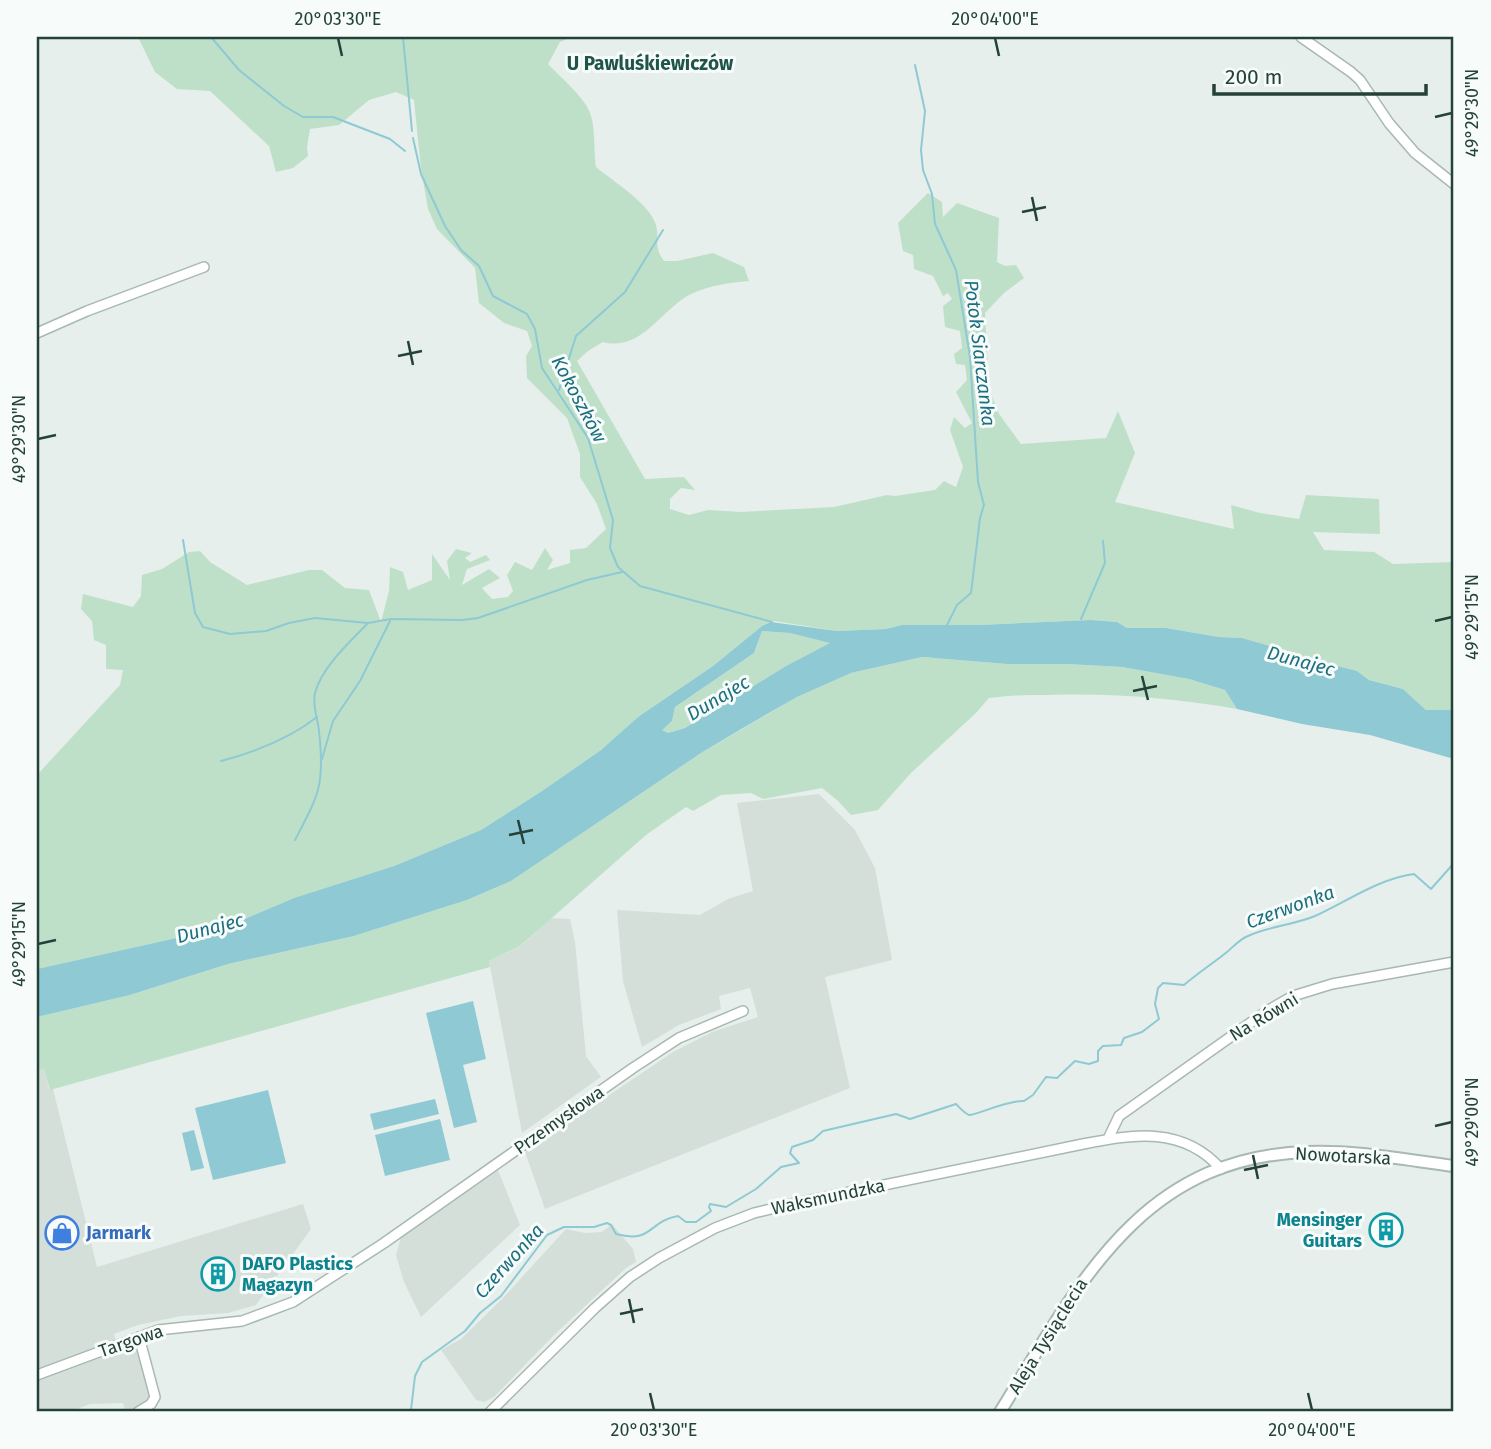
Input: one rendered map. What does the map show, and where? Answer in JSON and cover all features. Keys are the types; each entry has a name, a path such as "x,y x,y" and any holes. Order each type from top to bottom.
{"street":[{"path":"1301,37 1352,72 1389,123 1415,153 1454,184"},
{"path":"37,333 204,267"},
{"name":"Na Równi","path":"1108,1139 1119,1116 1267,1011 1293,996 1332,984 1454,962"},
{"name":"Przemysłowa","path":"270,1312 306,1295 384,1243 679,1038 743,1011"},
{"name":"Waksmundzka","path":"490,1412 630,1277 672,1251 728,1222 787,1205 1135,1135 1171,1139 1192,1145 1221,1169"},
{"name":"Nowotarska","path":"1098,1260 1123,1231 1155,1204 1193,1181 1221,1169 1267,1156 1307,1152 1343,1153 1454,1166"},
{"name":"Aleja Tysiąclecia","path":"1000,1412 1098,1260"},
{"name":"Targowa","path":"37,1375 158,1330 191,1324 229,1323 270,1312"},
{"path":"138,1412 151,1404 155,1397 139,1337"}],"shaded area":[{"path":"819,794 855,830 875,868 892,960 825,977 850,1088 545,1209 525,1152 673,1052 712,1032 758,1017 750,988 719,996 721,1009 679,1025 642,1047 623,981 617,910 700,915 728,899 753,891 737,803"},
{"path":"551,918 570,919 575,942 586,1056 601,1077 522,1133 489,961 521,946"},
{"path":"44,1068 49,1089 53,1089 97,1267 303,1204 311,1229 256,1305 228,1313 181,1316 138,1325 114,1334 118,1350 136,1342 153,1399 132,1412 126,1412 123,1403 90,1404 70,1412 37,1412 37,1070"},
{"path":"498,1170 520,1225 421,1317 404,1282 396,1255 401,1237"},
{"path":"612,1224 633,1249 636,1262 626,1268 554,1335 494,1397 484,1402 476,1400 441,1350 461,1339 566,1229 585,1233 602,1232"}],"green space":[{"path":"138,37 572,37 560,42 548,64 589,109 596,167 639,201 652,217 656,225 659,251 664,261 713,253 744,267 749,281 712,286 691,294 640,335 629,341 603,342 577,361 645,479 684,477 695,490 681,488 670,499 670,509 689,515 708,510 741,512 834,507 887,495 935,490 944,481 956,487 963,467 950,430 954,417 965,428 972,423 956,392 967,380 965,365 956,364 954,354 962,348 960,331 945,327 943,306 952,299 948,293 943,296 933,276 914,269 913,255 903,251 898,223 928,193 942,202 943,217 957,203 999,218 997,262 1005,266 1016,265 1024,278 1004,293 985,313 989,389 999,414 1021,444 1106,438 1118,411 1135,453 1115,502 1234,529 1231,505 1299,519 1306,495 1379,499 1380,534 1313,532 1324,550 1374,552 1393,564 1454,562 1454,710 1426,710 1403,689 1369,680 1357,671 1281,649 1242,638 1166,628 1127,628 1117,622 1091,620 902,625 886,629 837,631 774,621 762,626 713,666 638,717 601,750 481,830 394,866 294,898 226,927 37,969 37,775 120,685 123,670 106,669 106,645 94,640 92,621 81,609 83,594 133,607 141,596 142,575 162,569 189,552 200,551 210,562 247,585 309,570 322,570 345,588 369,590 381,622 389,591 390,567 403,572 408,590 432,580 432,554 450,580 447,561 456,549 472,553 465,558 470,562 486,555 490,560 467,569 462,585 489,569 500,578 482,588 492,599 508,597 513,591 507,575 515,562 532,570 545,548 553,560 547,570 570,563 570,550 586,548 606,529 597,504 580,477 580,454 567,418 527,378 526,356 532,346 527,331 504,323 479,303 475,268 437,229 428,209 414,100 396,92 369,100 339,125 310,129 308,156 293,168 276,172 269,146 210,91 177,89 155,72"},
{"path":"762,631 790,633 831,643 786,666 685,728 668,733 661,730 672,721 675,707 754,653"},
{"path":"922,657 1007,664 1122,667 1189,679 1225,690 1237,709 1120,696 1026,695 989,698 911,773 878,810 851,815 822,788 763,799 751,793 721,795 693,811 686,807 646,835 520,946 489,961 490,967 50,1090 44,1069 37,1070 37,1017 130,995 228,964 354,936 467,900 511,881 701,753 797,697 851,673"}],"water":[{"name":"Dunajec","path":"1091,620 1117,622 1127,628 1166,628 1242,638 1281,649 1357,671 1369,680 1403,689 1426,710 1454,710 1454,759 1370,735 1302,724 1237,709 1225,690 1189,679 1122,667 1007,664 922,657 851,673 797,697 701,753 511,881 467,900 354,936 228,964 130,995 37,1017 37,969 226,927 294,898 394,866 481,830 601,750 638,717 771,622 837,631 886,629 902,625","holes":["762,631 790,633 830,643 786,666 685,728 668,733 662,730 672,721 675,707 754,653"]},
{"path":"473,1001 486,1059 463,1065 477,1122 454,1128 426,1013"},
{"path":"268,1090 286,1163 213,1180 195,1108"},
{"path":"435,1099 439,1114 374,1130 370,1114"},
{"path":"440,1119 450,1160 385,1176 375,1135"},
{"path":"194,1130 204,1168 191,1171 182,1133"}],"waterway":[{"path":"211,37 239,70 284,106 303,117 333,117 390,139 405,151"},
{"name":"Kokoszków","path":"403,37 412,131"},
{"name":"Potok Siarczanka","path":"915,65 925,111 921,150 923,170 932,194 935,224 956,270 970,357 978,482 984,505 971,593 957,605 947,625"},
{"name":"Kokoszków","path":"413,138 421,174 445,226 461,250 479,266 493,296 527,314 535,329 542,368 588,438 613,520 610,548 618,567 640,586 772,622"},
{"path":"559,390 576,336 625,292 663,230"},
{"path":"183,540 195,613 203,627 230,634 266,631 315,618 368,623 391,619 478,618 587,580 622,572"},
{"path":"1081,619 1105,563 1103,541"},
{"path":"322,759 333,721 360,681 390,621"},
{"path":"295,840 315,800 320,777 321,749 315,693 330,665 367,624"},
{"path":"221,761 271,744 317,717"},
{"name":"Czerwonka","path":"407,1412 411,1410 415,1376 422,1362 465,1331 480,1313 501,1296 547,1235 564,1227 594,1227 607,1223 616,1234 637,1236 678,1216 686,1222 696,1222 711,1211 710,1204 726,1207 756,1189 781,1167 799,1163 790,1153 792,1147 813,1140 823,1131 896,1114 910,1119 956,1104 969,1115 1024,1101 1033,1095 1046,1077 1057,1078 1075,1061 1089,1064 1098,1061 1098,1051 1103,1046 1121,1045 1124,1038 1142,1032 1159,1019 1155,1004 1158,988 1163,983 1184,985 1245,937 1315,916 1376,886 1401,877 1414,874 1431,889 1454,863"}],"place":[{"name":"Mensinger Guitars","path":"1386,1230"},
{"name":"Jarmark","path":"62,1233"},
{"name":"DAFO Plastics Magazyn","path":"218,1274"}],"district":[{"name":"U Pawluśkiewiczów","path":"650,63"}]}
